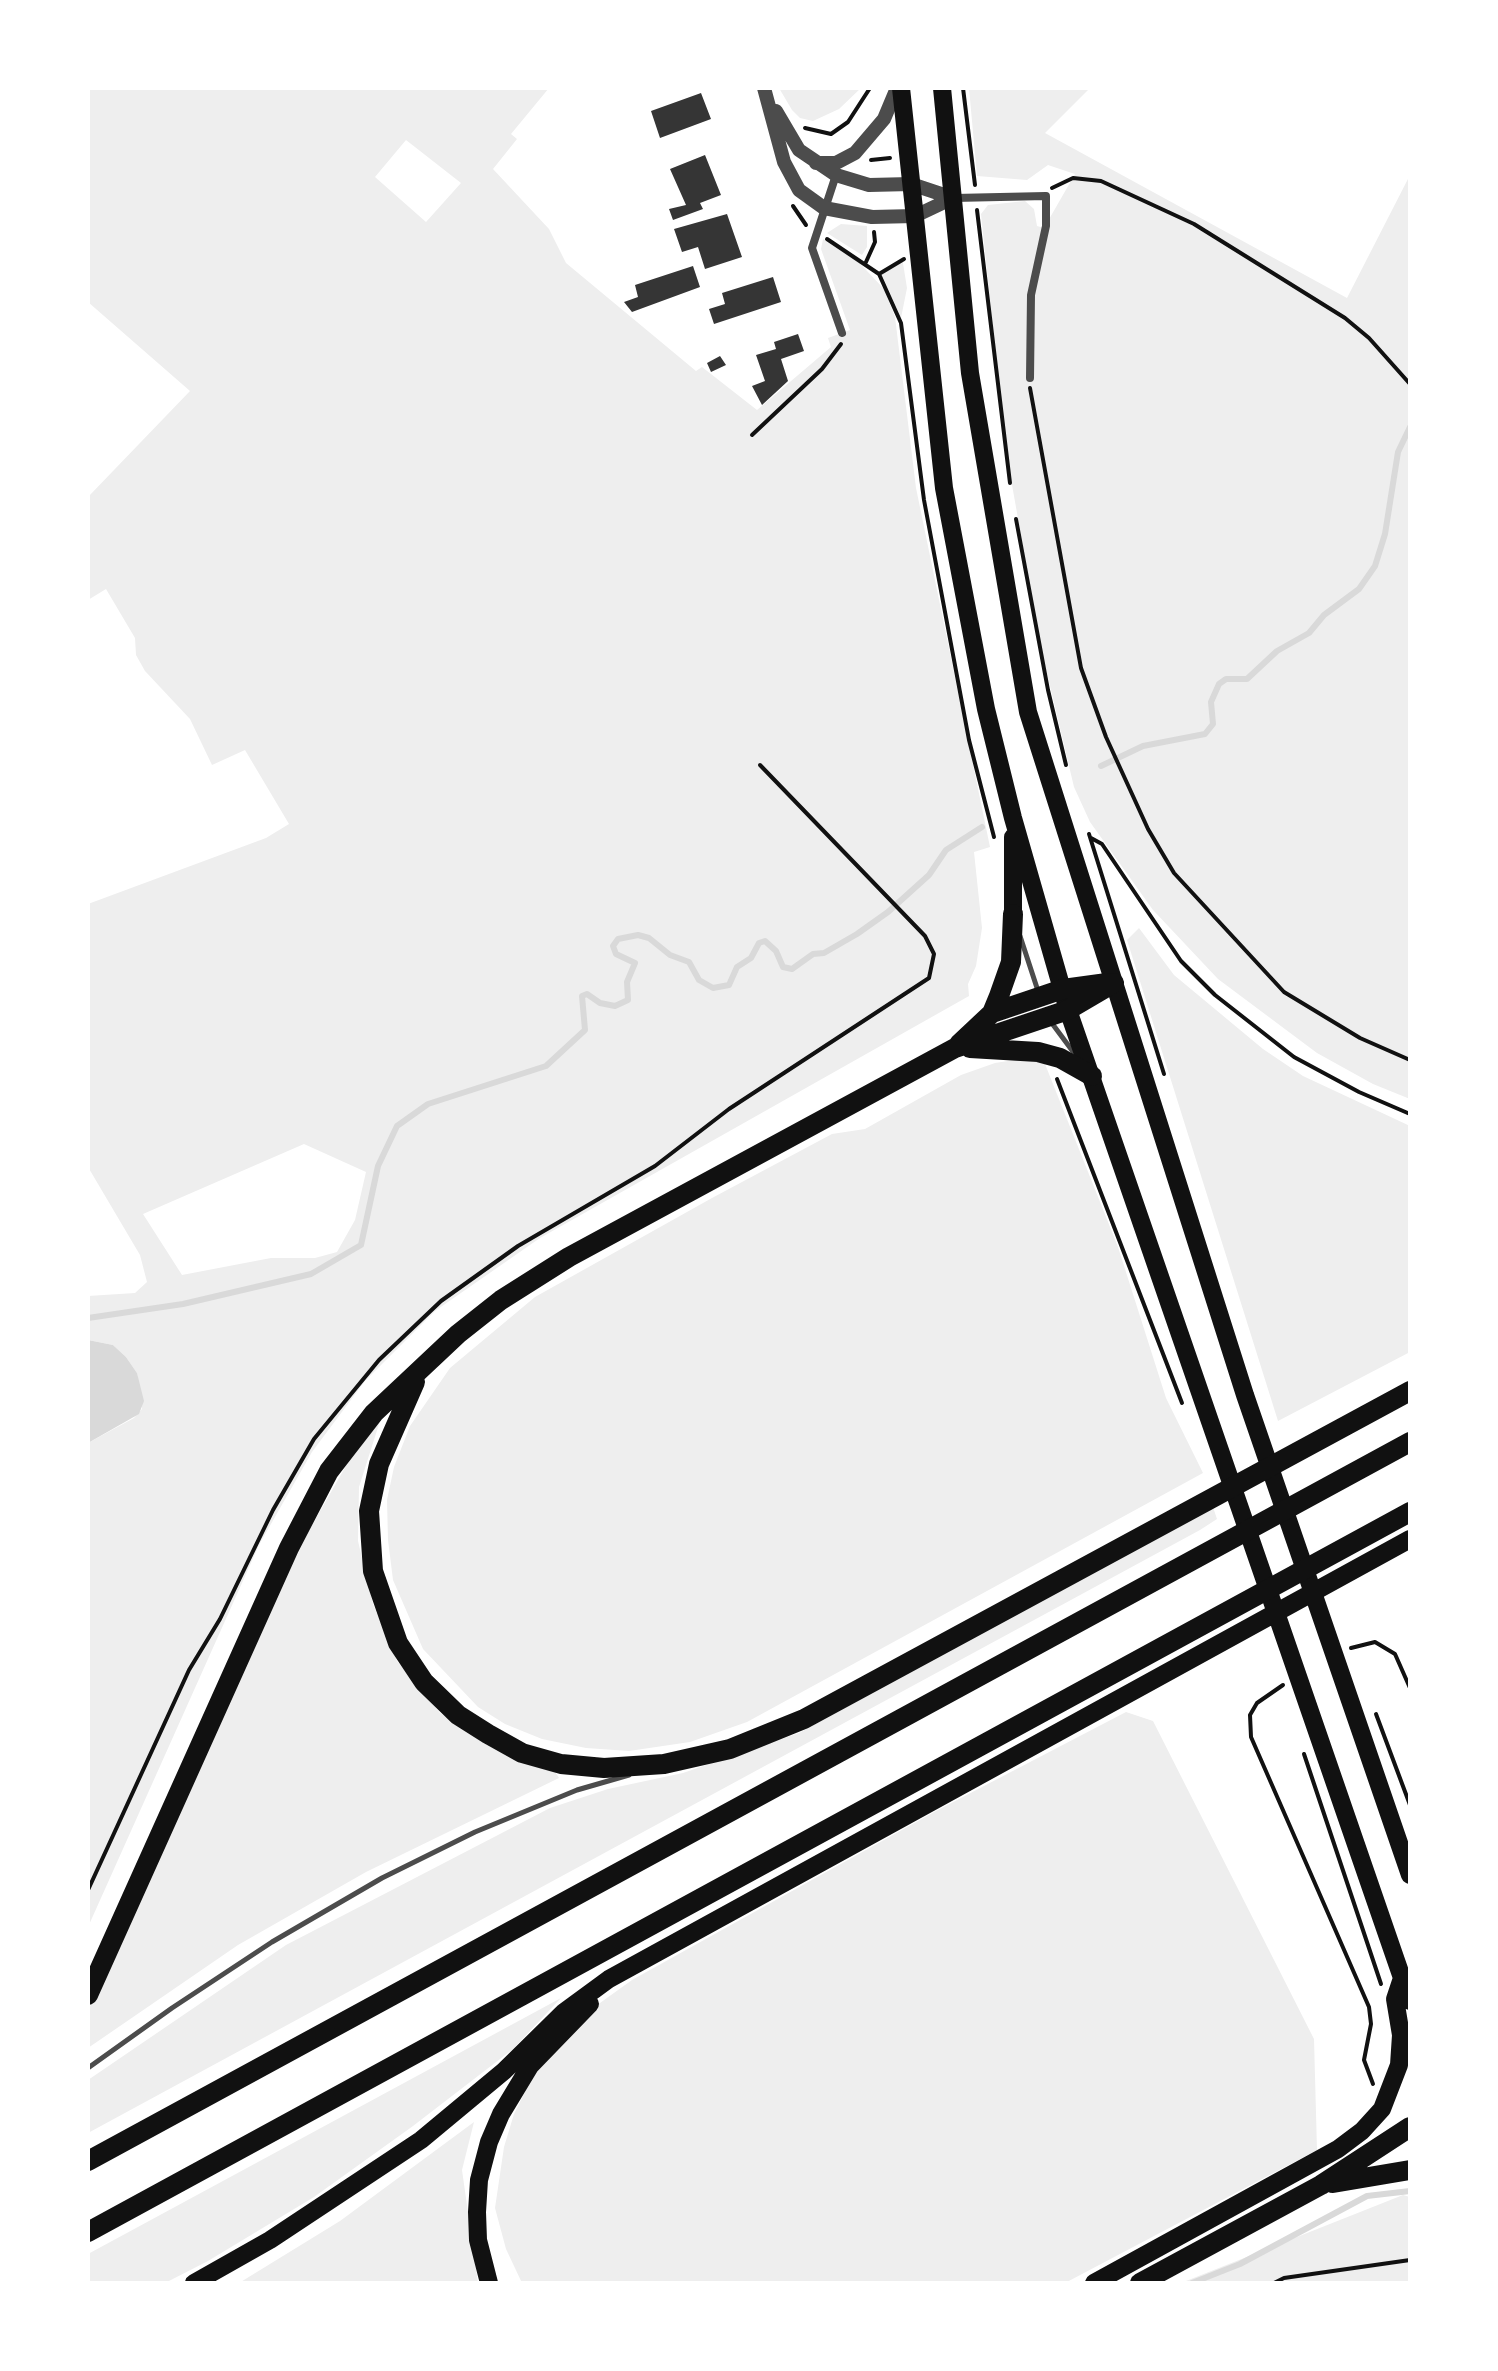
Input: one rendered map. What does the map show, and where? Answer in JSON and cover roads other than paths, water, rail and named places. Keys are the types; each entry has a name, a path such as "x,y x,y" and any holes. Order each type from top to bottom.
{"highway":[{"path":"899,88 944,488 986,709 1013,818 1068,1010 1410,2001"},
{"path":"942,88 970,373 1028,712 1245,1395 1410,1875"},
{"path":"992,1013 1011,962 1013,818"},
{"path":"955,1048 992,1013 1063,989 1114,983"},
{"path":"88,1995 295,1535 329,1471 374,1413 458,1334 501,1300 569,1257 955,1048 1068,1010 1114,983"},
{"path":"955,1048 1024,1049 1060,1058 1092,1076"},
{"path":"420,1372 379,1464 369,1511 373,1571 398,1643 424,1682 458,1715 522,1753 561,1764 604,1768 664,1764 730,1749 804,1719 1410,1391"},
{"path":"88,2161 1410,1442"},
{"path":"88,2232 1410,1512"},
{"path":"194,2283 270,2240 421,2140 504,2071 587,1993 1410,1539"},
{"path":"489,2283 478,2240 477,2212 483,2161 501,2114 530,2066 591,2003 634,1965"},
{"path":"1094,2283 1338,2149 1373,2120 1389,2094 1399,2065 1401,2035 1395,1999 1402,1978"},
{"path":"1140,2283 1321,2185 1410,2127"},
{"path":"1321,2185 1410,2170"}],"street":[{"path":"814,164 836,163 855,153 884,119 899,88"},
{"path":"765,93 799,150 814,164 836,175 869,185 911,184 953,198 1046,196 1046,226 1031,295 1030,378"},
{"path":"765,93 784,162 799,190 824,208 872,217 915,216 953,198"},
{"path":"836,175 812,248 842,333"}],"lane":[{"path":"1013,914 1047,1017 1092,1076"},
{"path":"88,2068 272,1942 382,1878 475,1832 577,1790 664,1764"}],"waterway":[{"path":"1101,766 1143,746 1205,734 1213,724 1211,702 1219,684 1226,679 1247,679 1277,651 1309,633 1324,615 1359,589 1375,566 1385,534 1398,452 1410,427"},
{"path":"88,1318 183,1304 311,1274 361,1245 378,1166 397,1126 428,1104 546,1066 585,1030 582,996 587,994 600,1003 615,1006 628,1000 627,982 635,963 616,954 613,946 618,939 638,935 649,938 670,955 689,962 699,980 713,988 729,985 737,967 751,958 759,943 765,941 776,951 783,967 792,969 813,954 824,953 857,934 888,912 929,875 946,850 982,827"},
{"path":"1192,2283 1240,2264 1367,2196 1410,2191"}]}
